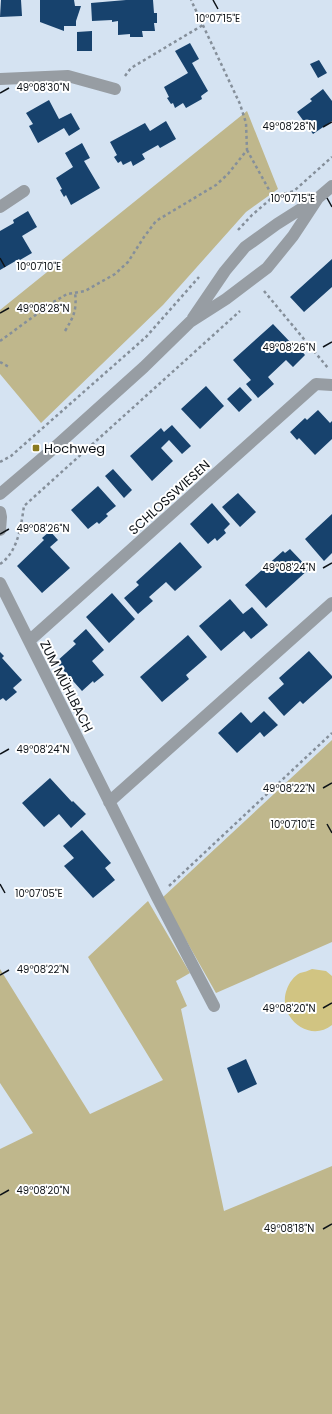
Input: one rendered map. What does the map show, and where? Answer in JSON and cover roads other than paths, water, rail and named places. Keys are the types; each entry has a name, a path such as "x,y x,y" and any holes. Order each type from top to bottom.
{"street":[{"path":"0,79 68,76 115,89"},
{"path":"0,494 53,449 144,367 190,322 225,271 245,247 277,224 318,198 332,186"},
{"path":"0,207 24,191"},
{"path":"190,322 226,299 267,268 293,236 318,198"},
{"name":"SCHLOSSWIESEN","path":"28,641 316,384 332,385"},
{"path":"0,512 0,530"},
{"name":"ZUM MÜHLBACH","path":"0,583 157,897 214,1006"},
{"path":"109,802 332,603"}],"place":[{"name":"Hochweg","path":"36,448"}]}
